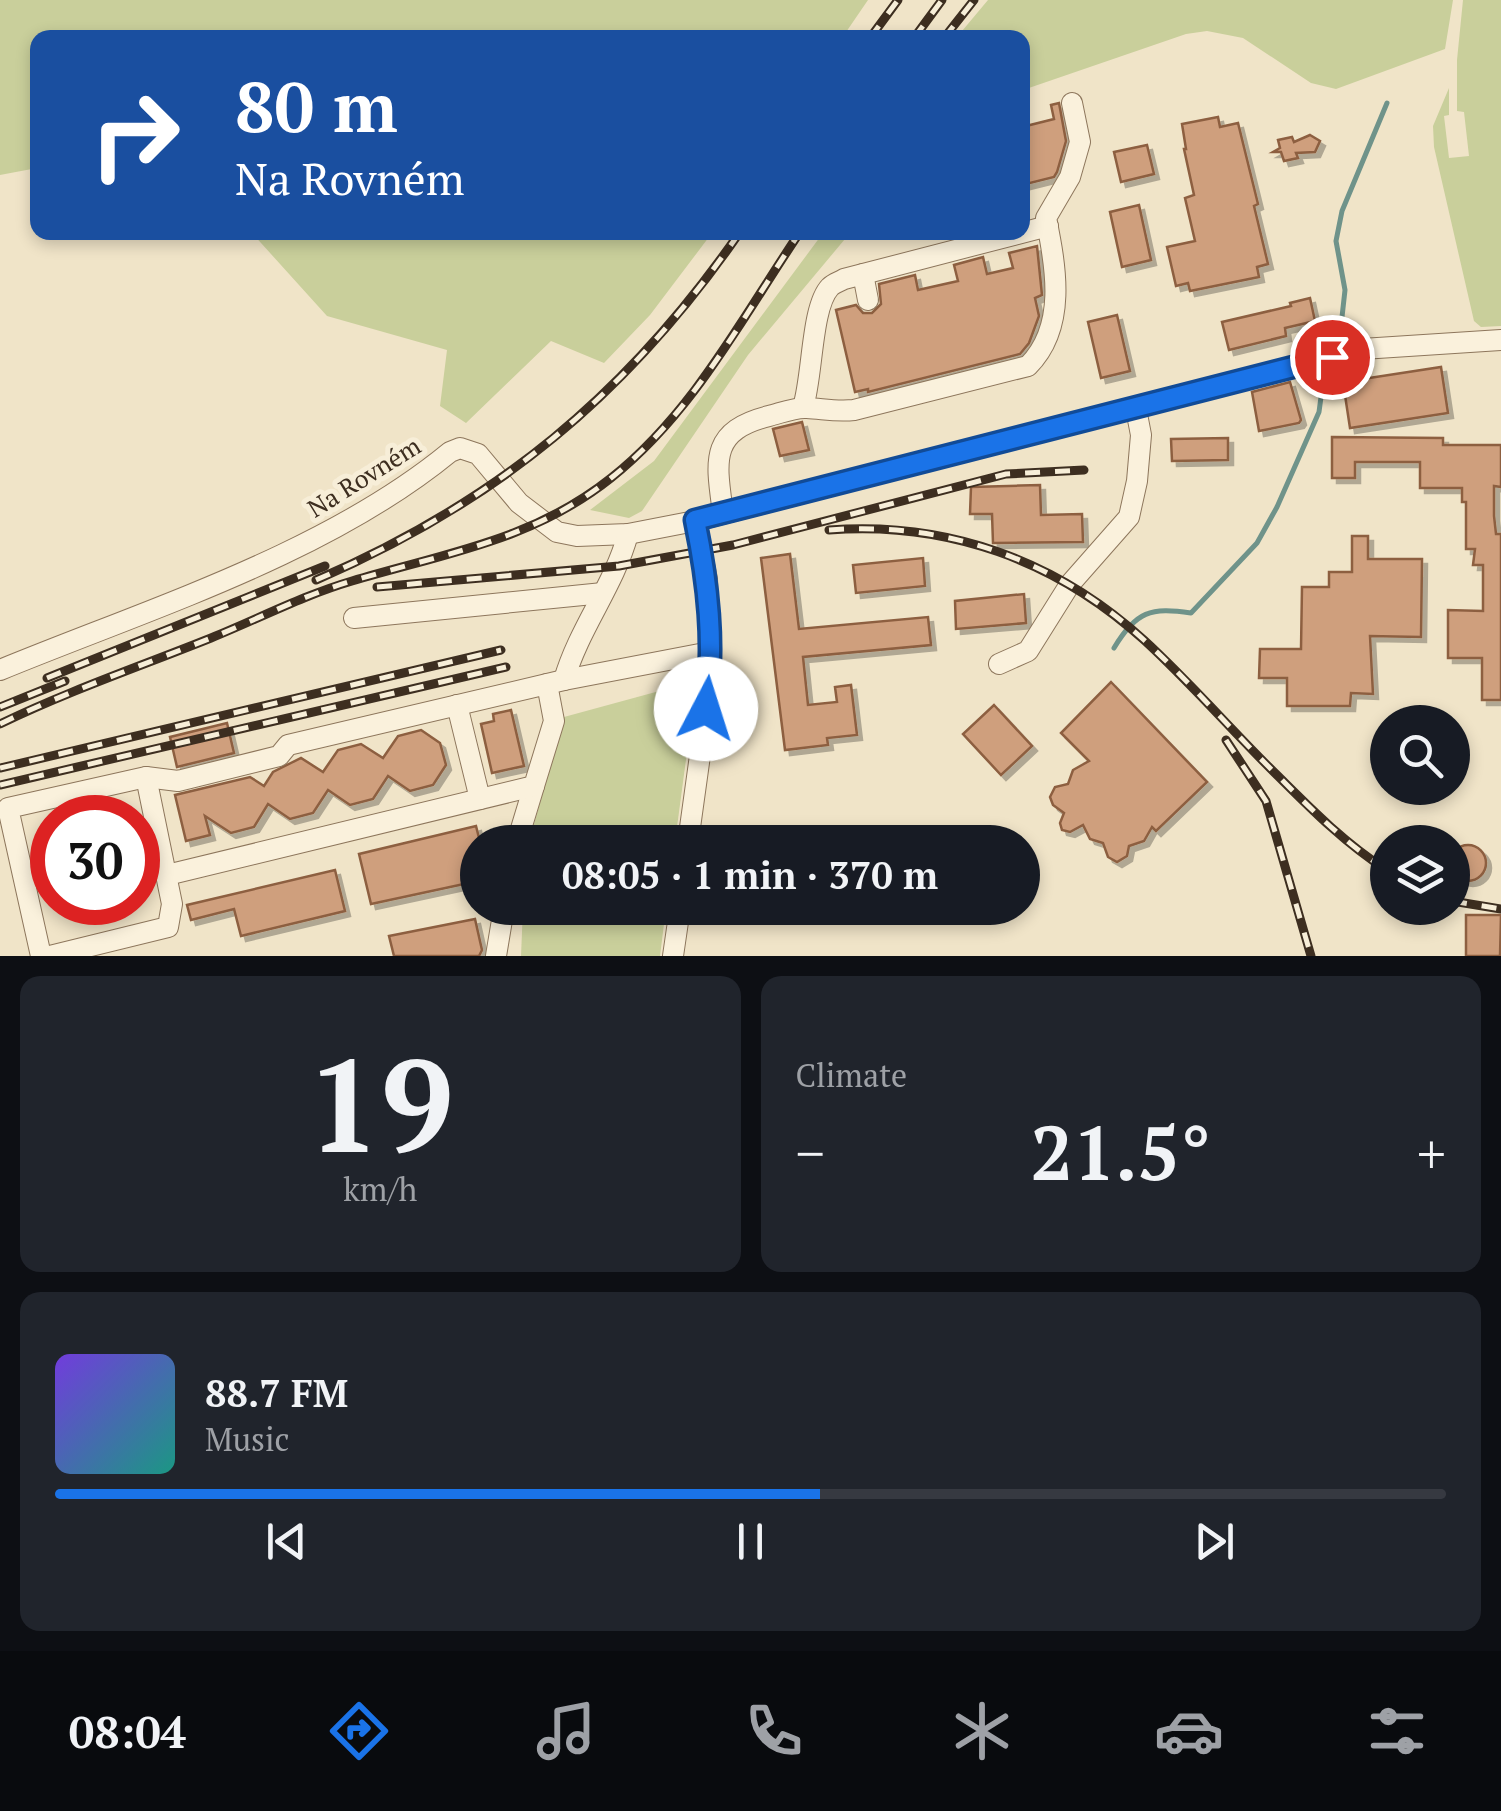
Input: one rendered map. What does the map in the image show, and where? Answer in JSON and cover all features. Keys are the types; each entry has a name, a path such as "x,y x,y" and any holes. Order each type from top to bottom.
{"street":[{"path":"723,514 720,448 734,428 804,407 834,412 854,410 1028,366 1050,338 1054,319 1056,268 1046,218 1070,177 1080,142 1072,104"},
{"path":"1030,231 1048,226"},
{"path":"804,407 811,382 817,311 830,287 863,274 994,240"},
{"path":"863,274 868,300"},
{"name":"Na Rovném","path":"0,670 276,557 348,520 460,448 478,454 531,514 557,532 577,536 628,534 723,514 1362,349 1501,340"},
{"path":"999,664 1028,651 1070,584 1129,517 1141,435 1136,409"},
{"path":"690,825 710,676 707,580 695,520"},
{"path":"522,825 554,721 556,682 618,566 628,534"},
{"path":"354,618 603,593"},
{"path":"41,956 8,808 146,776 178,780 278,756 288,745 556,682 710,652"},
{"path":"457,705 480,799"},
{"path":"50,956 168,927 172,904 168,875 146,776"},
{"path":"168,875 534,786"},
{"path":"496,956 501,925"},
{"path":"674,956 678,925"}],"green space":[{"path":"0,0 868,0 847,30 30,30 30,169 0,175"},
{"path":"988,0 1453,0 1445,49 1336,89 1311,83 1243,38 1207,31 1186,34 1030,88 1030,30 963,30"},
{"path":"1463,0 1501,0 1501,326 1481,327 1474,321 1434,147 1433,126 1449,88 1449,115 1444,116 1449,158 1469,156 1464,112 1457,111"},
{"path":"258,240 707,240 650,315 604,363 551,341 466,423 440,406 447,350 327,316"},
{"path":"818,240 844,240 748,355 642,511 629,518 590,510 654,461"},
{"path":"674,687 693,707 677,825 534,825 564,717"},
{"path":"522,925 664,925 660,956 521,956"}],"building":[{"path":"1059,103 1066,141 1054,177 1030,183 1030,125 1054,119 1051,105"},
{"path":"1218,117 1220,127 1238,123 1268,264 1257,267 1259,277 1190,291 1188,283 1176,286 1167,247 1195,241 1185,198 1194,195 1182,124"},
{"path":"1310,135 1320,141 1315,152 1296,153 1298,158 1284,161 1281,152 1273,152 1280,148 1278,140 1292,137 1294,142"},
{"path":"1147,145 1154,174 1121,182 1114,152"},
{"path":"1139,205 1151,260 1122,267 1110,212"},
{"path":"1037,246 1042,295 1035,298 1039,316 1029,343 1020,354 855,392 836,310 856,305 863,313 872,313 881,304 879,284 915,275 918,290 958,281 954,265 983,257 987,274 1013,268 1009,253"},
{"path":"1310,298 1315,321 1285,328 1286,336 1229,350 1222,322"},
{"path":"1117,315 1130,371 1101,378 1088,322"},
{"path":"1441,367 1448,413 1350,428 1343,382"},
{"path":"1290,382 1301,420 1259,431 1252,392"},
{"path":"802,422 809,450 780,456 773,429"},
{"path":"1332,437 1443,438 1443,445 1501,445 1501,487 1494,486 1494,516 1496,534 1501,534 1501,700 1482,700 1482,658 1448,658 1448,610 1483,611 1483,565 1473,565 1475,549 1466,549 1466,502 1462,502 1462,488 1420,488 1420,462 1355,462 1355,478 1332,478"},
{"path":"1228,438 1228,460 1172,461 1171,439"},
{"path":"1040,485 1041,515 1082,514 1083,542 993,543 992,514 970,514 971,487"},
{"path":"1352,536 1368,536 1368,559 1422,559 1421,637 1370,636 1373,694 1351,693 1350,706 1287,706 1287,678 1259,678 1260,649 1301,649 1302,587 1329,587 1329,572 1352,572"},
{"path":"790,554 799,629 928,617 931,645 803,657 808,705 837,702 835,687 851,685 857,735 827,738 828,745 785,750 761,558"},
{"path":"923,558 925,586 856,593 853,565"},
{"path":"1024,594 1026,623 956,629 955,601"},
{"path":"1111,682 1207,782 1156,831 1152,827 1144,841 1129,846 1127,856 1117,862 1108,857 1103,843 1090,839 1083,825 1070,832 1062,830 1064,813 1053,805 1050,797 1055,787 1068,784 1073,770 1089,761 1061,733"},
{"path":"994,705 1032,746 1001,775 963,734"},
{"path":"511,710 524,766 492,773 481,724 494,721 493,714"},
{"path":"227,723 234,753 177,767 170,737"},
{"path":"421,730 440,743 446,765 433,785 410,791 388,776 373,799 350,805 328,790 313,813 290,819 268,804 254,827 231,833 205,816 210,835 186,841 175,795 250,777 264,786 273,772 301,758 323,772 338,750 361,744 383,758 398,736"},
{"path":"460,830 460,885 371,904 359,854"},
{"path":"1470,845 1485,856 1485,870 1470,881"},
{"path":"335,870 345,911 241,936 234,909 191,920 187,905"},
{"path":"1470,915 1501,915 1500,956 1466,956 1466,925 1470,925"},
{"path":"460,922 476,925 482,950 479,956 394,956 389,936"}],"waterway":[{"path":"1327,351 1342,317 1345,290 1336,241 1342,211 1387,103"},
{"path":"1114,648 1130,626 1146,614 1191,613 1257,543 1319,412 1325,367"}],"railway":[{"path":"876,30 898,0"},
{"path":"920,30 942,0"},
{"path":"950,30 974,0"},
{"path":"316,580 443,516 554,438 652,344 734,240"},
{"path":"0,724 316,593 487,543 550,517 581,499 640,452 692,394 795,240"},
{"path":"377,587 619,566 733,545 1006,474 1084,470"},
{"path":"829,530 916,532 957,540 998,552 1074,588 1144,640 1317,814 1370,858"},
{"path":"47,678 325,566"},
{"path":"0,768 501,650"},
{"path":"0,785 506,667"},
{"path":"0,707 65,681"},
{"path":"1226,740 1266,801 1311,956"},
{"path":"1470,904 1501,909"}],"route":[{"path":"706,709 710,676 707,580 695,520 1332,357"}]}
